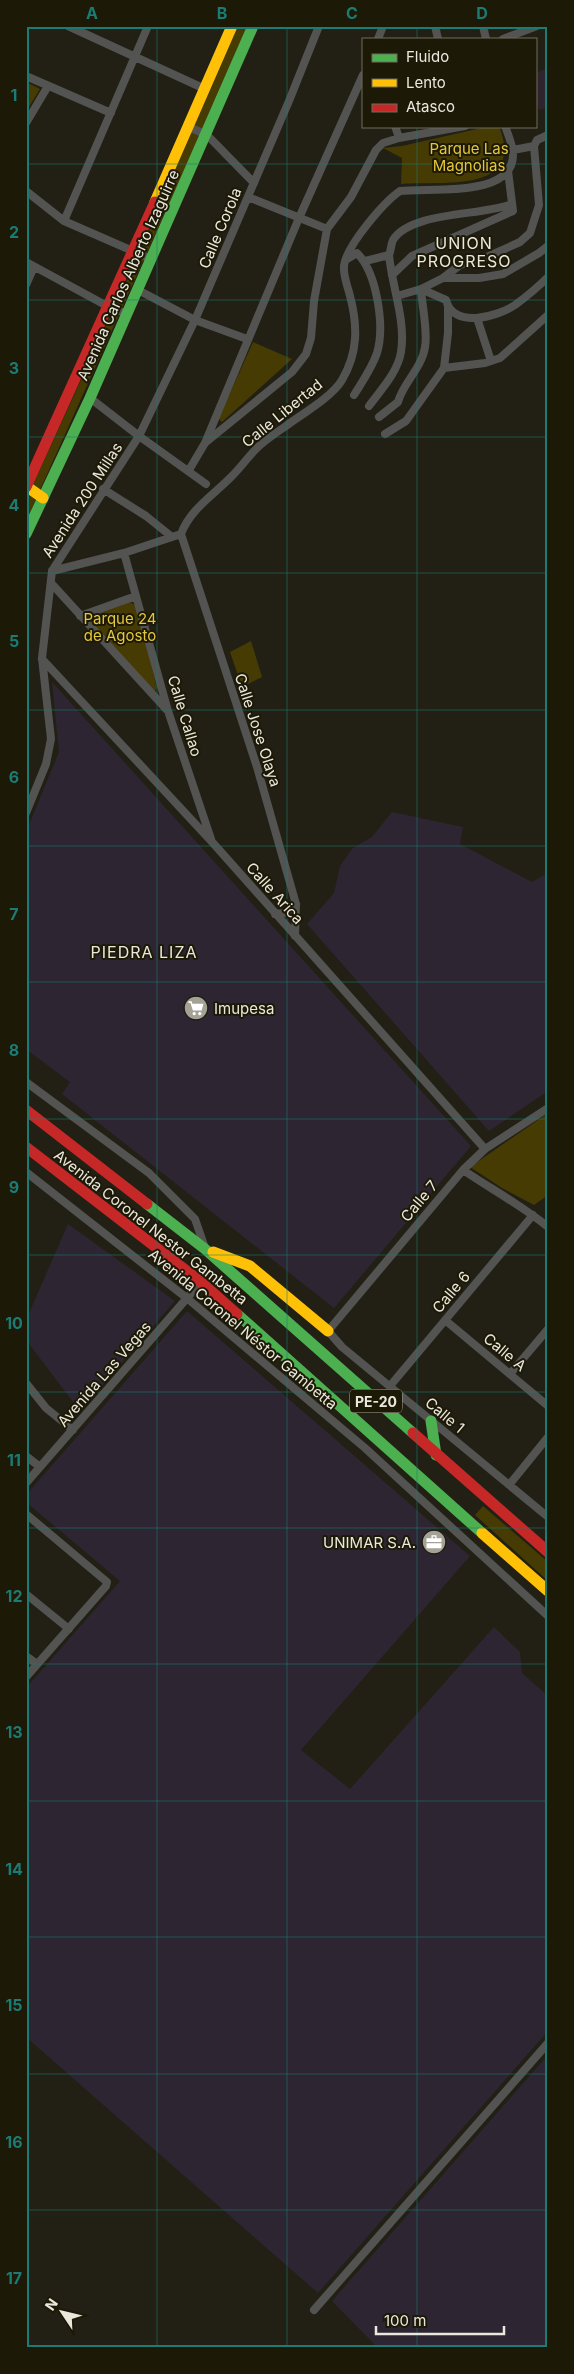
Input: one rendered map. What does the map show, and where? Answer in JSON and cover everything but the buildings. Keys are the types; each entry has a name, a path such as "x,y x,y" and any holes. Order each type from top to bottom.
{"main road":[{"name":"Avenida Carlos Alberto Izaguirre","path":"26,487 109,307 232,26"},
{"name":"Avenida Carlos Alberto Izaguirre","path":"26,534 30,517 44,498 90,398 253,26"},
{"path":"26,487 44,498"},
{"name":"Avenida Coronel Nestor Gambetta","path":"26,1110 205,1249 548,1552"},
{"name":"Avenida Coronel Nestor Gambetta","path":"26,1147 201,1282 548,1591"},
{"path":"205,1249 250,1266 328,1330"},
{"path":"431,1421 436,1455"}],"street":[{"path":"68,26 205,89"},
{"path":"64,221 148,26"},
{"name":"Calle Corola","path":"139,436 195,320 319,26"},
{"path":"378,38 383,26"},
{"path":"506,38 537,26"},
{"path":"26,76 111,113"},
{"path":"189,470 205,443 299,218 362,77"},
{"path":"26,123 48,86"},
{"path":"189,127 206,135 254,183"},
{"path":"396,128 399,138"},
{"path":"205,443 292,372 306,354 311,338 314,301 327,229 351,196 376,150 383,143 399,138 454,128"},
{"path":"392,275 412,256 450,238 503,218 513,211 508,171 511,167 513,150 506,128"},
{"path":"397,296 421,289 443,278 460,265 489,256 520,242 530,234 539,205 534,146 537,140 548,135"},
{"path":"513,150 534,146"},
{"name":"Calle Libertad","path":"181,534 185,523 197,508 235,473 255,450 332,391 343,379 353,356 357,336 344,265 367,225 389,199 400,192 489,185 505,177 508,171"},
{"path":"26,190 64,221 151,260"},
{"path":"248,197 327,229"},
{"path":"369,406 388,380 401,354 401,332 397,296 390,255 393,241 406,228 454,214 498,210 512,204"},
{"path":"443,278 479,278 503,274 539,254 548,246"},
{"path":"347,259 357,252 365,261 376,296 380,322 377,353 354,395"},
{"path":"365,261 390,255"},
{"path":"26,262 109,307 127,314"},
{"path":"26,284 34,267"},
{"path":"448,308 456,315 477,318 514,306 548,277"},
{"path":"385,434 406,421 444,368 448,333 448,308 446,300 421,289"},
{"path":"379,417 398,402 400,392 413,374 425,347 421,289"},
{"path":"138,290 195,320 248,339"},
{"path":"444,368 500,358 548,315"},
{"path":"477,318 491,361"},
{"path":"90,398 206,484"},
{"name":"Avenida 200 Millas","path":"26,813 29,800 48,758 51,740 42,658 52,571 103,489 139,436"},
{"path":"103,489 146,516 172,537"},
{"path":"52,571 124,553 181,534"},
{"name":"Calle Jose Olaya","path":"181,534 257,766 296,904 295,936"},
{"name":"Calle Callao","path":"124,553 168,711 213,843"},
{"path":"51,583 168,711"},
{"path":"80,616 136,596"},
{"name":"Calle Arica","path":"42,658 213,843 485,1149"},
{"path":"191,820 202,813"},
{"path":"275,914 285,913 296,904"},
{"path":"26,1082 149,1173 195,1219 205,1249"},
{"name":"Calle 7","path":"328,1330 463,1170 485,1149 548,1108"},
{"path":"463,1170 533,1215 548,1227"},
{"name":"Avenida Coronel Néstor Gambetta","path":"26,1172 188,1299 365,1448 548,1616"},
{"name":"Calle 6","path":"390,1386 533,1215"},
{"name":"Avenida Las Vegas","path":"26,1483 201,1282"},
{"name":"Calle A","path":"445,1320 548,1406"},
{"name":"Calle 1","path":"328,1330 342,1347 548,1517"},
{"path":"510,1374 548,1330"},
{"path":"26,1383 46,1408 73,1430"},
{"path":"509,1485 548,1437"},
{"path":"26,1456 40,1467"},
{"path":"26,1514 105,1578 107,1582 106,1586 69,1629 26,1676"},
{"path":"26,1594 69,1629"},
{"path":"26,1656 37,1664"},
{"path":"314,2310 548,2043"}],"shaded area":[{"path":"548,68 548,107 539,110 536,102 536,73"},
{"name":"Imupesa","path":"52,682 471,1146 334,1308 62,1094 70,1082 26,1049 26,832 59,752"},
{"path":"392,812 463,827 460,844 532,882 548,873 548,1091 489,1131 307,924 334,893 340,866 353,848 372,837"},
{"path":"68,1224 175,1301 80,1411 26,1340 26,1320"},
{"path":"187,1311 470,1556 301,1750 350,1789 494,1627 520,1652 522,1673 548,1696 548,2031 318,2293 26,2037 26,1688 120,1581 26,1502 26,1495"},
{"path":"548,2055 548,2348 378,2348 332,2301"}],"green space":[{"path":"238,26 249,26 26,521 26,500 131,271"},
{"path":"26,82 40,89 26,112"},
{"name":"Parque Las Magnolias","path":"481,128 499,128 504,148 501,164 490,174 456,182 401,184 402,158 383,148 402,146"},
{"path":"253,342 292,359 222,422 219,419 220,416"},
{"name":"Parque 24 de Agosto","path":"130,602 137,609 157,688 154,692 87,619 90,615"},
{"path":"251,641 262,677 242,687 230,652"},
{"path":"548,1113 548,1195 534,1205 502,1188 470,1167"},
{"path":"483,1506 548,1562 548,1581 475,1515"}],"traffic: fast":[{"path":"26,534 90,398 253,26"},
{"path":"147,1204 205,1249 413,1433"},
{"path":"237,1314 482,1533"},
{"path":"431,1421 436,1455"}],"traffic: slow":[{"path":"155,202 232,26"},
{"path":"26,486 43,498"},
{"path":"213,1252 250,1266 328,1331"},
{"path":"482,1533 548,1591"}],"traffic: jam":[{"path":"26,487 155,202"},
{"path":"26,1110 147,1204"},
{"path":"26,1147 201,1282 237,1314"},
{"path":"413,1433 548,1552"}],"place":[{"name":"Imupesa","path":"196,1008"},
{"name":"UNIMAR S.A.","path":"434,1542"}],"district":[{"name":"UNION PROGRESO","path":"464,252"},
{"name":"PIEDRA LIZA","path":"144,952"}]}
